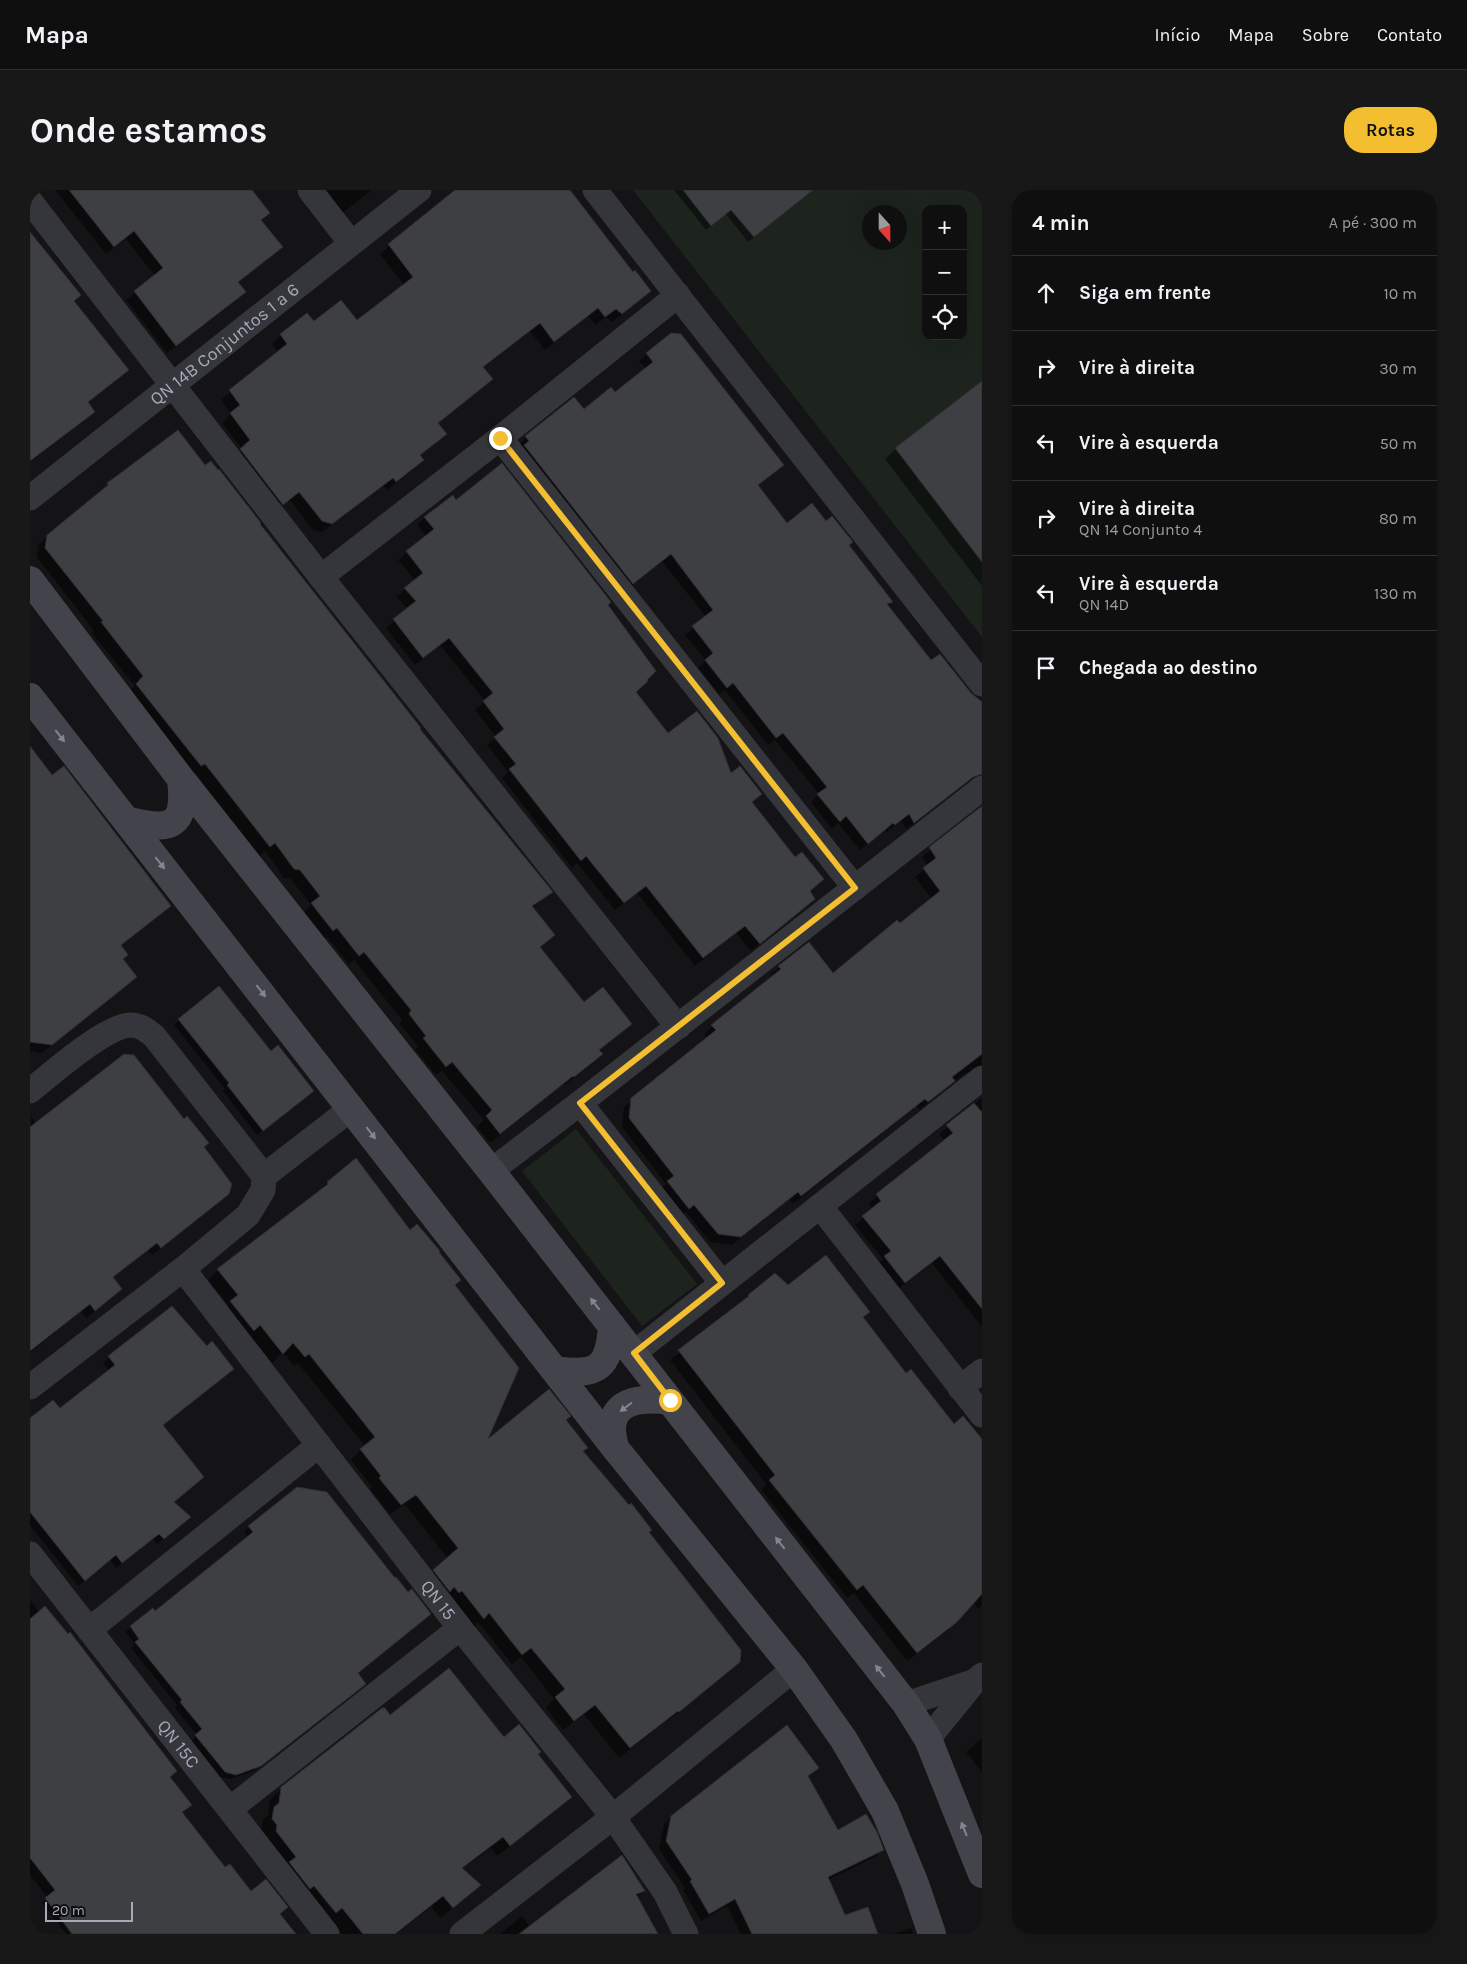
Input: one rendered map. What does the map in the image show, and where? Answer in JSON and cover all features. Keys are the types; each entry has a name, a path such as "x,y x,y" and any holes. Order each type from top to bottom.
{"main road":[{"path":"30,580 180,779 634,1353 906,1704 928,1739 982,1874"},
{"path":"30,697 615,1448 794,1669 844,1740 885,1811 915,1884 932,1934"},
{"path":"126,820 153,826 164,826 174,822 180,813 183,801 180,779"},
{"path":"556,1370 583,1373 596,1369 606,1359 611,1348 612,1326"},
{"path":"615,1448 612,1430 614,1417 623,1407 636,1400 650,1398 670,1400"}],"street":[{"path":"310,190 352,243"},
{"name":"QN 14B Conjuntos 1 a 6","path":"30,498 419,190"},
{"path":"595,190 982,684"},
{"path":"30,201 321,578 678,1026"},
{"path":"321,578 678,295"},
{"path":"500,438 855,888"},
{"path":"491,1171 982,788"},
{"path":"30,1387 183,1269 248,1214 263,1190 264,1176 154,1036 142,1027 129,1025 113,1030 32,1085"},
{"path":"634,1353 982,1078"},
{"path":"580,1103 722,1283"},
{"path":"264,1176 352,1108"},
{"path":"820,1206 982,1415"},
{"name":"QN 15","path":"183,1269 460,1628 613,1817 665,1892 686,1934"},
{"path":"960,1388 982,1371"},
{"path":"89,1630 319,1445"},
{"name":"QN 15C","path":"30,1554 327,1934"},
{"path":"230,1809 460,1628"},
{"path":"462,1934 613,1817 794,1669"},
{"path":"906,1704 978,1678"},
{"path":"928,1739 978,1678"}],"shaded area":[{"path":"633,190 982,190 982,637"},
{"path":"576,1129 697,1284 642,1326 522,1171"}],"building":[{"path":"69,190 252,190 270,213 261,220 283,247 238,282 246,292 176,346 134,291 163,268 134,231 114,247"},
{"path":"455,190 570,190 633,272 635,270 651,291 622,314 616,309 605,317 598,308 554,342 540,323 483,367 493,379 438,423 447,434 420,455 424,460 396,482 393,478 332,524 322,521 299,492 283,505 240,449 250,440 230,413 240,405 229,390 287,344 280,334 307,313 314,321 341,300 357,320 413,277 388,244"},
{"path":"683,190 813,190 754,237 731,210 711,226"},
{"path":"30,232 81,295 74,301 129,370 88,402 95,412 30,461"},
{"path":"671,333 681,334 784,465 758,485 787,523 812,503 826,521 832,516 853,542 849,545 893,602 887,604 931,660 940,654 971,693 982,702 982,774 973,777 914,823 909,814 895,825 893,823 868,844 846,816 840,822 817,794 827,787 783,733 776,738 733,683 727,688 705,660 713,653 692,626 713,610 671,554 633,584 524,445 529,441 525,436 574,397 584,409 611,387 615,392 653,362 646,353"},
{"path":"982,381 982,562 895,448"},
{"path":"178,430 205,465 211,461 219,469 420,729 553,892 532,906 555,935 540,947 584,1002 603,987 632,1024 599,1050 603,1054 500,1134 486,1116 492,1110 452,1062 446,1067 423,1038 426,1036 409,1014 411,1010 364,952 359,956 337,928 333,931 311,903 320,896 300,870 294,869 275,843 270,847 205,764 201,766 136,684 143,676 101,622 103,621 45,548 47,535 108,485 107,483"},
{"path":"502,463 611,602 608,605 656,671 636,692 668,733 697,711 718,738 731,773 740,766 762,794 752,802 795,857 802,852 824,879 810,891 815,899 760,944 745,926 703,958 646,886 624,903 586,856 581,861 509,769 516,764 494,737 504,729 483,701 493,693 449,638 423,658 393,619 416,601 404,588 423,573 406,551 434,529 424,517 453,495 456,500"},
{"path":"30,746 52,775 64,766 171,906 121,945 128,955 123,959 137,977 52,1045 30,1042"},
{"path":"982,806 982,1054 952,1077 955,1081 928,1102 925,1099 801,1196 798,1192 741,1237 718,1234 694,1205 689,1209 667,1181 674,1176 629,1118 631,1098 716,1030 711,1025 781,969 778,966 809,942 833,973 897,920 900,923 940,891 923,868 936,858 929,847"},
{"path":"219,986 271,1051 278,1045 314,1091 263,1131 227,1085 229,1083 178,1019"},
{"path":"124,1054 134,1055 184,1119 187,1116 209,1143 204,1147 232,1184 229,1194 161,1248 157,1243 113,1277 122,1289 95,1311 90,1304 30,1351 30,1127"},
{"path":"974,1103 982,1112 982,1309 940,1256 905,1283 884,1256 891,1251 862,1216 881,1201 876,1194 953,1133 946,1125"},
{"path":"356,1158 410,1230 417,1224 440,1251 461,1280 455,1285 519,1368 488,1439 549,1389 571,1416 566,1420 588,1448 583,1451 629,1505 631,1503 652,1530 649,1532 741,1650 740,1662 679,1712 630,1748 595,1705 574,1721 555,1697 565,1689 531,1648 522,1655 489,1613 484,1619 462,1591 459,1593 454,1587 450,1592 433,1570 458,1548 416,1495 401,1505 379,1478 381,1476 360,1449 375,1437 309,1354 305,1357 293,1343 283,1354 260,1325 254,1331 230,1301 238,1295 217,1269 328,1184 327,1182"},
{"path":"826,1255 870,1312 863,1317 906,1373 911,1369 954,1424 963,1416 982,1439 982,1594 957,1622 917,1653 863,1585 857,1590 769,1480 775,1475 678,1350 749,1296 775,1273 788,1285"},
{"path":"172,1306 207,1346 212,1341 234,1369 163,1425 204,1477 174,1502 191,1517 164,1539 159,1534 122,1563 116,1555 85,1581 30,1512 30,1418 53,1400 60,1408 115,1365 108,1356"},
{"path":"297,1487 327,1492 395,1578 408,1592 412,1589 431,1614 358,1673 366,1684 261,1766 236,1775 225,1772 195,1735 202,1729 180,1702 182,1700 135,1642 139,1639 130,1626 153,1608 155,1611 253,1532 248,1526"},
{"path":"45,1606 68,1634 70,1632 177,1771 170,1777 192,1805 182,1812 225,1867 230,1864 251,1891 266,1879 288,1907 280,1914 296,1934 72,1934 45,1898 55,1890 30,1858 30,1619"},
{"path":"449,1668 504,1737 519,1724 541,1752 538,1754 572,1797 510,1846 503,1837 462,1868 481,1885 453,1908 443,1896 395,1934 363,1934 342,1908 336,1913 314,1886 310,1889 289,1862 296,1857 276,1831 277,1825 272,1819 274,1807 279,1803 281,1787 382,1708 385,1708 390,1715"},
{"path":"787,1725 819,1768 808,1776 838,1830 866,1814 877,1832 884,1850 828,1877 845,1915 868,1907 878,1934 752,1934 735,1899 709,1914 690,1881 692,1880 666,1841 671,1816"},
{"path":"622,1855 645,1891 636,1894 658,1934 519,1934"}],"route":[{"path":"500,438 855,888 580,1103 722,1283 634,1353 670,1400"}]}
